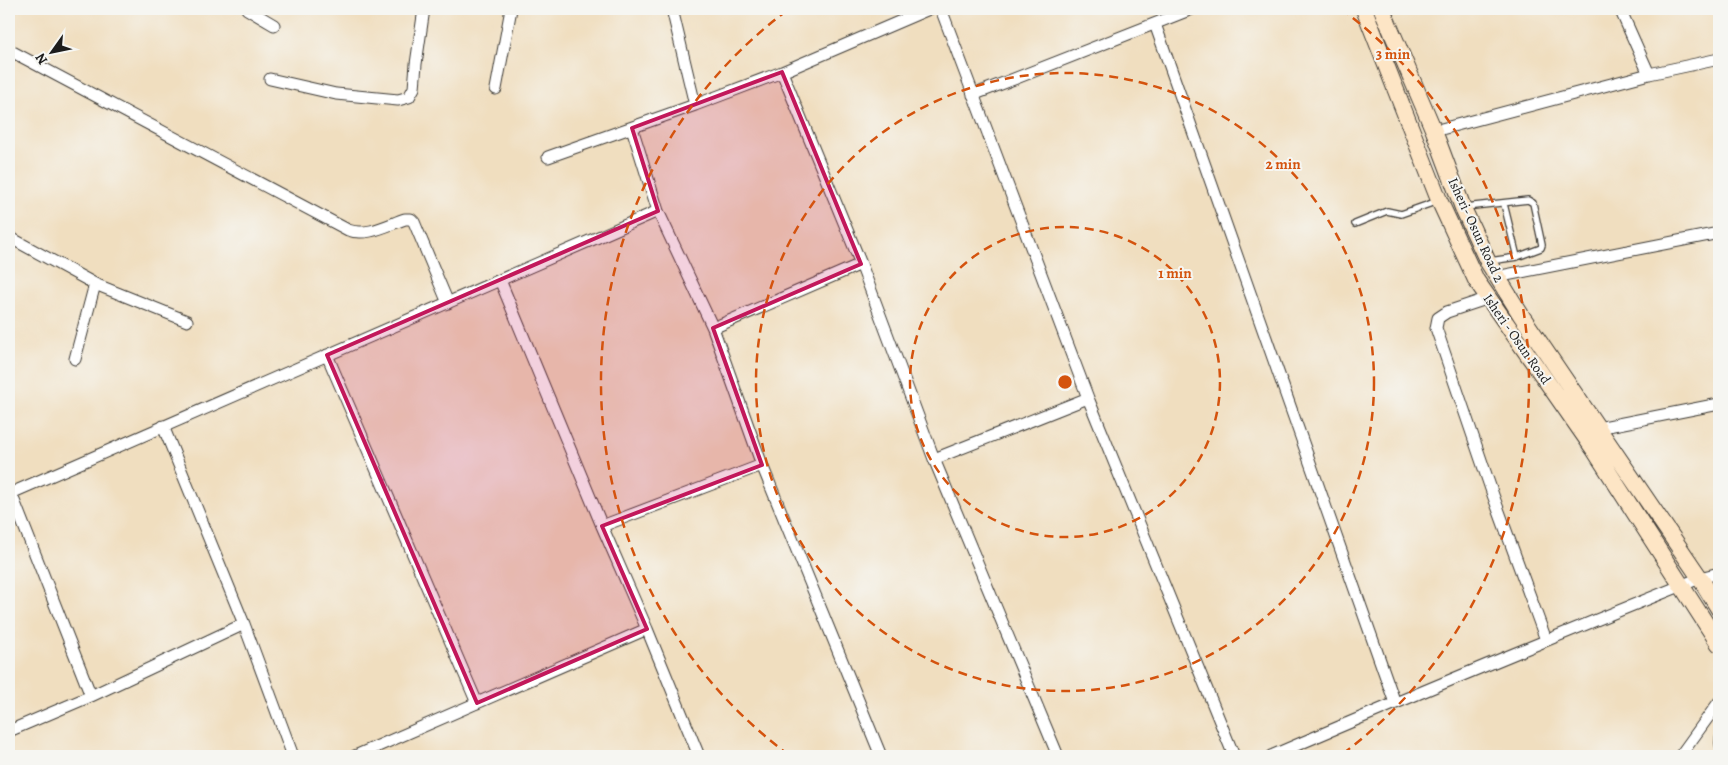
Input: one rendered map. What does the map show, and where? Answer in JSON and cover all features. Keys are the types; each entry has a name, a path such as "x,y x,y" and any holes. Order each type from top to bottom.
{"main road":[{"name":"Isheri - Osun Road","path":"1364,9 1439,200 1476,280 1593,448 1719,644"},
{"name":"Isheri- Osun Road 2","path":"1382,9 1434,131 1463,208 1488,262 1521,315 1700,578 1719,610"}],"street":[{"path":"247,9 274,25"},
{"path":"270,79 336,94 398,100 409,97 414,88 424,9"},
{"path":"496,89 511,9"},
{"path":"672,9 695,105"},
{"path":"548,157 782,72 929,9"},
{"path":"941,9 1088,398 1234,756"},
{"path":"973,95 1192,9"},
{"path":"1620,9 1648,74"},
{"path":"1155,24 1395,703"},
{"path":"9,50 348,230 358,234 366,233 405,219 411,220 414,222 448,303"},
{"path":"1434,131 1648,74 1719,59"},
{"path":"782,72 861,264 934,459 1058,756"},
{"path":"632,128 658,211 713,328 762,465 881,756"},
{"path":"91,696 10,493 658,211"},
{"path":"1496,276 1719,233"},
{"path":"9,237 95,284 187,322"},
{"path":"713,328 861,264"},
{"path":"500,280 699,756"},
{"path":"75,359 95,284"},
{"path":"1488,298 1447,312 1438,318 1436,328 1493,495 1546,640"},
{"path":"327,355 477,703"},
{"path":"934,459 1088,398"},
{"path":"1598,428 1719,404"},
{"path":"163,426 244,624 293,756"},
{"path":"602,526 762,465"},
{"path":"1271,756 1546,640 1700,578 1719,574"},
{"path":"9,731 91,696 244,624"},
{"path":"355,756 647,629"},
{"path":"1680,756 1719,702"}],"lane":[{"path":"1355,224 1387,211 1401,214 1439,200"},
{"path":"1463,208 1528,200 1534,207 1541,248 1517,257 1488,262"},
{"path":"1504,204 1517,257"},
{"path":"1719,735 1719,748"}],"highlighted area":[{"path":"782,72 861,264 713,328 762,465 602,526 647,629 477,703 327,355 658,211 632,128"}]}
